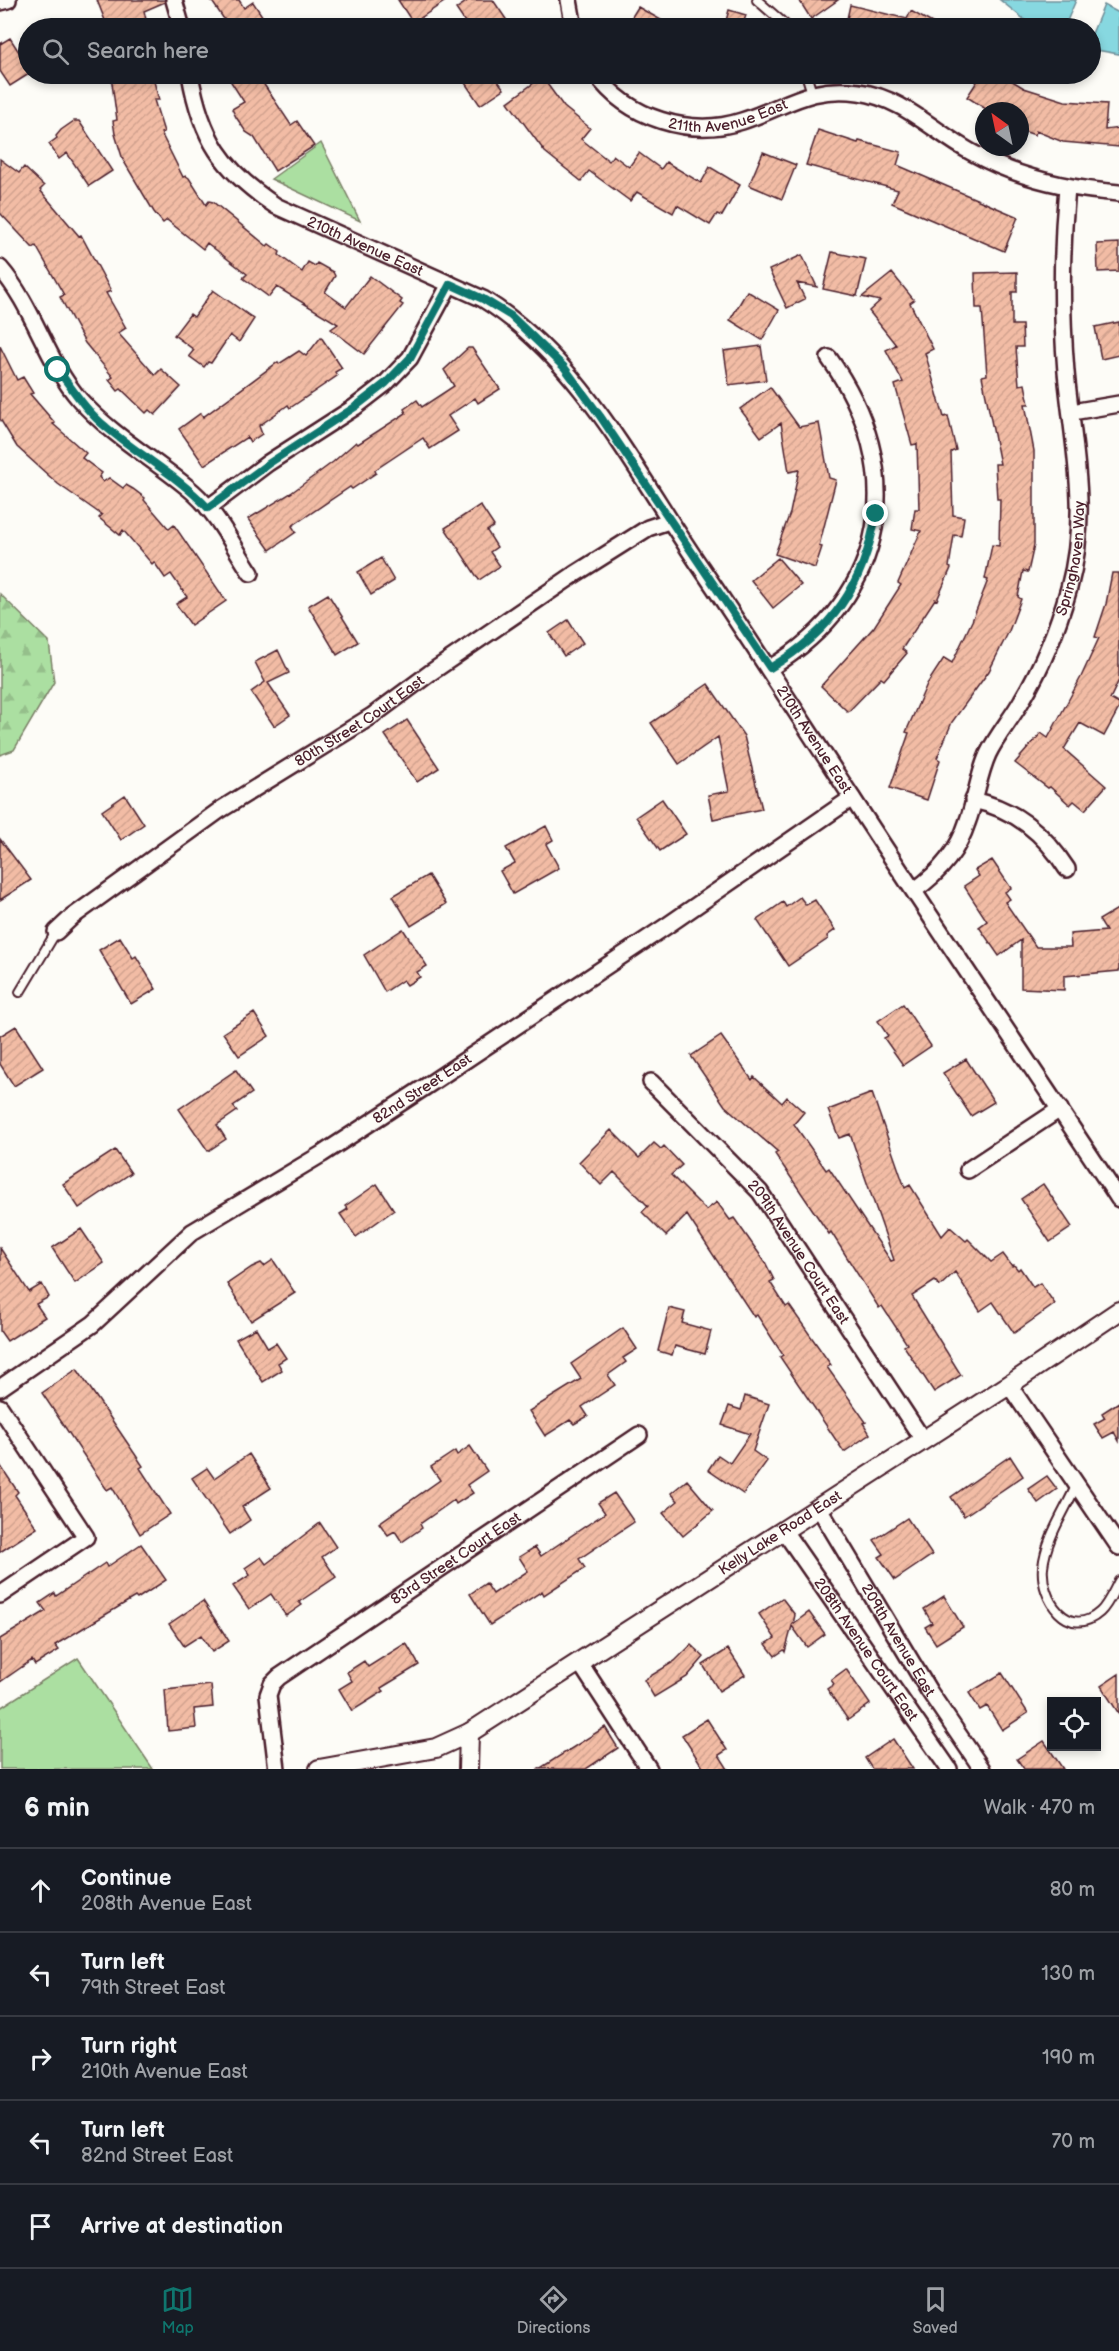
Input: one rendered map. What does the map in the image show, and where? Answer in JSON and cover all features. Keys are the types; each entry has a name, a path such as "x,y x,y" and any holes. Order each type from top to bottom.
{"street":[{"path":"0,2 8,0"},
{"path":"174,0 179,18"},
{"path":"568,0 571,18"},
{"name":"210th Avenue East","path":"192,84 200,119 217,152 251,190 276,206 483,299 511,316 564,367 600,416 770,668 852,798 1119,1199"},
{"name":"211th Avenue East","path":"605,84 634,108 673,124 701,127 741,122 790,99 812,93 834,91 878,97 905,109 971,152 1012,171 1067,187 1119,193"},
{"name":"Springhaven Way","path":"915,890 943,866 958,844 989,752 1039,671 1070,586 1076,552 1080,486 1062,313 1061,263 1067,187"},
{"path":"0,268 28,311 58,370 79,398 104,426 194,493 208,508 250,573"},
{"path":"208,508 268,464 355,407 386,383 410,358 450,284"},
{"path":"770,668 813,639 836,614 857,580 872,537 877,486 874,457 857,404 829,358"},
{"path":"1072,412 1119,404"},
{"name":"80th Street Court East","path":"56,932 72,916 219,810 372,716 430,673 584,569 648,528 669,521"},
{"name":"82nd Street East","path":"0,1388 93,1324 192,1233 322,1154 425,1087 668,925 852,798"},
{"path":"973,800 1003,810 1027,823 1043,837 1067,869"},
{"name":"209th Avenue Court East","path":"651,1082 760,1192 923,1440"},
{"path":"968,1170 1060,1109"},
{"name":"Kelly Lake Road East","path":"319,1769 436,1748 469,1733 1009,1385 1119,1311"},
{"path":"1009,1385 1119,1547"},
{"path":"0,1407 86,1537 0,1594"},
{"name":"83rd Street Court East","path":"277,1769 268,1695 272,1684 336,1637 639,1435"},
{"name":"209th Avenue East","path":"819,1508 929,1691 982,1769"},
{"name":"208th Avenue Court East","path":"784,1531 949,1769"},
{"path":"580,1663 649,1769"},
{"path":"468,1769 469,1733"}],"lane":[{"path":"757,0 778,18"},
{"path":"809,84 812,93"},
{"path":"20,992 56,932"},
{"path":"1077,1485 1051,1540 1043,1567 1046,1592 1054,1610 1068,1620 1084,1621 1101,1612 1119,1581"}],"green space":[{"path":"321,143 360,221 271,179"},
{"path":"0,594 49,642 54,682 14,750 0,755"},
{"path":"78,1658 153,1769 0,1769 0,1708"}],"water":[{"path":"1000,0 1076,0 1068,18 1022,18"},
{"path":"1104,5 1119,13 1119,54 1101,51 1101,18 1099,18"}],"building":[{"path":"97,0 165,0 144,11 146,18 104,18"},
{"path":"211,0 239,0 244,8 253,2 263,18 223,18"},
{"path":"398,0 447,0 420,18 410,18"},
{"path":"469,0 493,0 505,18 462,18 456,9"},
{"path":"799,0 838,0 812,18"},
{"path":"850,5 903,18 847,18"},
{"path":"638,7 657,18 631,18"},
{"path":"729,10 746,15 745,18 727,18"},
{"path":"911,11 923,18 908,18"},
{"path":"10,38 18,50 18,81 10,86 0,71 0,44"},
{"path":"112,84 155,84 159,100 154,100 164,132 161,133 183,177 189,178 206,205 209,201 213,202 267,246 269,244 280,252 279,255 302,272 308,262 315,266 317,263 333,272 335,276 325,292 346,307 370,276 402,300 400,303 403,305 364,354 331,329 338,324 277,287 269,297 243,278 247,274 207,243 203,249 167,220 163,223 123,160 113,121 117,120"},
{"path":"232,84 264,84 291,125 297,121 314,146 275,171 254,137 246,132 232,109 244,102"},
{"path":"466,84 500,84 504,89 480,105"},
{"path":"532,84 547,84 564,107 590,128 581,139 609,161 613,155 629,167 639,153 661,169 666,162 701,183 710,167 740,185 722,216 717,214 710,225 677,205 673,213 637,192 630,201 589,171 581,181 545,152 508,102"},
{"path":"975,84 1017,84 1065,101 1107,104 1105,130 1119,128 1119,147 1063,142 1036,131 1035,135 1029,133 1029,102 975,102 967,97"},
{"path":"74,121 79,121 112,171 89,186 67,153 59,159 49,144 57,138 61,130"},
{"path":"818,130 858,143 859,141 901,152 897,165 1018,217 1004,251 892,203 898,190 806,165"},
{"path":"763,152 796,165 782,199 749,185"},
{"path":"0,159 19,173 24,167 44,186 40,190 79,236 81,235 111,291 106,293 126,328 118,333 155,375 161,369 181,387 155,415 149,410 146,413 121,389 118,391 109,380 113,377 85,343 60,297 64,295 36,246 33,248 0,213"},
{"path":"1119,243 1119,271 1098,272 1097,244"},
{"path":"832,252 866,259 857,296 823,289"},
{"path":"802,255 817,287 797,283 805,299 787,308 769,270"},
{"path":"1017,272 1017,292 1012,292 1012,325 1022,325 1023,347 1016,347 1019,385 1025,384 1029,404 1025,404 1034,451 1034,545 1028,572 1023,571 1018,597 1021,599 1009,631 989,671 952,722 937,758 940,760 927,800 890,788 909,733 906,732 927,684 944,658 952,663 988,580 985,579 992,545 999,546 1000,499 997,499 995,464 1000,464 982,376 987,375 982,308 976,308 975,273"},
{"path":"892,273 914,300 910,303 933,349 925,353 944,417 948,416 956,450 951,452 953,515 964,517 961,536 954,535 949,567 951,568 937,600 935,599 902,649 907,653 884,680 881,678 848,712 821,686 874,627 901,585 898,583 921,531 912,529 915,509 919,509 917,444 912,445 895,385 903,382 886,350 896,345 869,311 880,301 862,297"},
{"path":"213,290 254,319 239,342 230,335 211,363 208,362 204,367 189,356 194,350 174,335 190,314 194,317"},
{"path":"747,291 779,310 762,340 730,320"},
{"path":"1119,322 1119,355 1101,359 1095,327"},
{"path":"321,337 342,368 335,372 337,376 290,408 288,405 259,426 262,434 250,442 247,437 204,465 179,429 201,413 203,417 278,362 279,364 299,351 306,356"},
{"path":"0,346 17,380 23,377 33,393 30,394 55,423 53,424 86,453 82,458 102,473 99,477 103,482 109,478 123,488 126,485 133,489 145,498 144,500 169,529 174,525 226,601 191,625 176,604 187,597 171,574 165,578 154,562 152,564 123,530 120,535 99,518 102,515 58,484 17,447 0,419"},
{"path":"761,346 766,380 729,385 724,351"},
{"path":"468,348 472,348 500,389 478,403 475,398 448,416 458,431 430,449 423,438 375,470 376,473 352,489 350,487 292,526 296,532 270,550 248,519 291,493 356,442 358,444 406,413 404,409 417,400 422,407 454,386 444,370"},
{"path":"770,387 799,427 819,423 829,478 836,480 819,546 822,547 815,568 775,554 790,513 799,470 789,472 781,423 761,437 740,409"},
{"path":"480,505 494,526 487,531 497,547 490,552 500,566 479,580 445,528"},
{"path":"381,558 394,581 371,595 358,572"},
{"path":"778,558 801,585 773,608 751,580"},
{"path":"1112,573 1119,573 1119,680 1110,699 1119,704 1119,708 1104,736 1080,723 1064,749 1106,786 1085,810 1074,801 1070,805 1050,787 1048,788 1015,763 1041,733 1048,738 1081,677 1099,638 1095,637 1106,604"},
{"path":"328,594 358,642 337,655 308,606"},
{"path":"568,620 583,643 564,656 549,633"},
{"path":"278,650 289,673 268,683 290,715 274,726 251,692 265,682 255,662"},
{"path":"708,684 744,736 762,809 713,819 708,795 729,791 718,737 679,764 651,723"},
{"path":"407,720 439,768 417,782 385,735"},
{"path":"125,795 144,824 121,840 102,811"},
{"path":"662,799 686,834 660,851 636,817"},
{"path":"546,826 553,840 546,844 559,868 513,894 500,871 515,863 506,848"},
{"path":"0,839 31,880 0,900"},
{"path":"992,860 1011,888 1005,892 1010,899 1005,902 1036,947 1071,947 1070,934 1106,931 1099,920 1119,908 1119,971 1064,976 1064,990 1021,988 1021,940 999,956 979,927 987,921 964,886 979,876 975,870"},
{"path":"428,875 446,904 411,926 393,896"},
{"path":"800,897 806,905 815,900 835,930 827,936 828,939 788,966 757,920 783,902 786,907"},
{"path":"403,929 427,966 417,972 420,977 407,985 403,980 385,992 364,955"},
{"path":"120,937 133,958 136,956 156,989 131,1004 99,950"},
{"path":"903,1004 931,1046 903,1065 884,1038 888,1036 878,1021"},
{"path":"254,1013 269,1036 239,1056 223,1033"},
{"path":"16,1026 43,1068 14,1086 0,1064 0,1036"},
{"path":"721,1036 752,1080 754,1077 782,1103 787,1097 804,1112 794,1124 826,1170 829,1168 891,1261 894,1260 850,1134 839,1138 828,1110 872,1093 905,1188 910,1185 942,1236 950,1227 966,1241 968,1239 991,1262 1003,1254 1012,1266 1014,1265 1018,1270 1020,1268 1033,1287 1040,1283 1055,1304 1014,1333 993,1302 980,1311 955,1272 940,1286 935,1281 912,1296 961,1375 934,1392 904,1346 907,1344 882,1306 879,1308 831,1232 829,1234 775,1154 778,1152 725,1106 691,1056"},
{"path":"966,1059 994,1102 971,1116 943,1073"},
{"path":"236,1070 252,1093 233,1106 237,1111 217,1125 226,1139 208,1151 179,1109"},
{"path":"611,1130 639,1158 654,1143 661,1149 664,1146 682,1165 671,1175 706,1210 717,1202 730,1220 734,1218 765,1262 774,1280 770,1282 786,1307 789,1305 831,1365 827,1367 866,1422 863,1423 870,1434 844,1452 780,1357 783,1355 757,1315 754,1317 687,1215 666,1236 642,1212 648,1206 614,1172 601,1185 579,1162"},
{"path":"115,1150 131,1173 79,1208 63,1184"},
{"path":"377,1184 394,1210 356,1237 340,1214 348,1209 345,1206"},
{"path":"1043,1184 1072,1227 1050,1242 1021,1199"},
{"path":"81,1229 104,1263 75,1283 52,1248"},
{"path":"0,1248 29,1292 42,1284 49,1297 36,1304 45,1317 7,1341 0,1331"},
{"path":"273,1260 295,1293 251,1321 227,1284 252,1267 261,1263 264,1266"},
{"path":"669,1308 685,1312 682,1323 711,1331 705,1354 675,1346 672,1355 658,1351"},
{"path":"256,1328 268,1348 276,1343 286,1358 278,1363 282,1370 263,1382 236,1339"},
{"path":"623,1328 637,1349 623,1358 626,1362 608,1375 615,1385 582,1407 588,1416 574,1424 570,1420 545,1436 529,1411 581,1379 571,1364"},
{"path":"77,1369 143,1466 140,1468 170,1514 140,1534 112,1487 107,1490 42,1393"},
{"path":"745,1396 769,1404 753,1451 767,1461 743,1494 708,1470 718,1455 730,1463 750,1434 722,1425 729,1406 741,1410"},
{"path":"1119,1402 1119,1441 1114,1432 1103,1438 1094,1424 1105,1418 1102,1413"},
{"path":"470,1446 487,1471 467,1485 473,1493 456,1504 454,1500 420,1524 422,1528 402,1542 395,1531 388,1535 379,1523 440,1480 431,1467 455,1451 457,1455"},
{"path":"249,1454 271,1488 242,1507 250,1520 230,1534 192,1478 207,1468 214,1478"},
{"path":"1010,1456 1023,1476 964,1516 951,1497"},
{"path":"0,1465 18,1492 15,1495 37,1528 0,1552"},
{"path":"1047,1476 1057,1489 1038,1503 1028,1489"},
{"path":"687,1480 713,1511 683,1536 663,1513 678,1501 671,1493"},
{"path":"614,1493 634,1522 579,1559 585,1568 544,1595 542,1591 490,1625 470,1594 486,1583 493,1594 528,1571 519,1557 535,1547 541,1556 605,1513 598,1503"},
{"path":"907,1518 932,1555 895,1580 879,1557 884,1554 874,1540"},
{"path":"320,1523 336,1547 322,1557 336,1577 299,1602 302,1605 286,1616 271,1594 249,1609 233,1586 250,1575 245,1568 261,1557 266,1564"},
{"path":"141,1544 166,1580 55,1645 59,1650 35,1665 32,1660 0,1682 0,1639 46,1611 40,1603 55,1593 56,1596 105,1563 107,1567"},
{"path":"944,1596 963,1627 936,1644 925,1627 932,1623 924,1609"},
{"path":"782,1598 795,1615 793,1624 809,1612 825,1634 807,1647 792,1626 785,1652 784,1650 775,1656 766,1644 775,1638 759,1614"},
{"path":"203,1601 229,1641 212,1652 201,1635 184,1646 169,1624"},
{"path":"406,1643 419,1665 381,1688 384,1691 352,1711 339,1689 352,1681 347,1672 364,1661 368,1667"},
{"path":"691,1645 704,1657 687,1677 654,1697 644,1680 675,1661"},
{"path":"728,1649 745,1675 719,1691 703,1665"},
{"path":"846,1669 870,1704 848,1720 827,1689 834,1684 831,1680"},
{"path":"1002,1673 1028,1713 1002,1730 987,1706 980,1710 969,1693"},
{"path":"1119,1674 1119,1714 1101,1686"},
{"path":"211,1685 213,1707 194,1709 196,1728 168,1731 165,1690"},
{"path":"707,1719 727,1750 719,1755 728,1769 704,1769 682,1735"},
{"path":"605,1727 618,1748 586,1769 539,1769"},
{"path":"893,1739 913,1769 872,1769 865,1758"},
{"path":"1044,1741 1047,1751 1051,1751 1063,1769 1024,1769 1017,1759"}],"route":[{"path":"58,370 104,426 194,493 208,508 268,464 355,407 386,383 410,358 450,284 483,299 511,316 564,367 600,416 770,668 813,639 836,614 853,588 864,563 876,514"}]}
